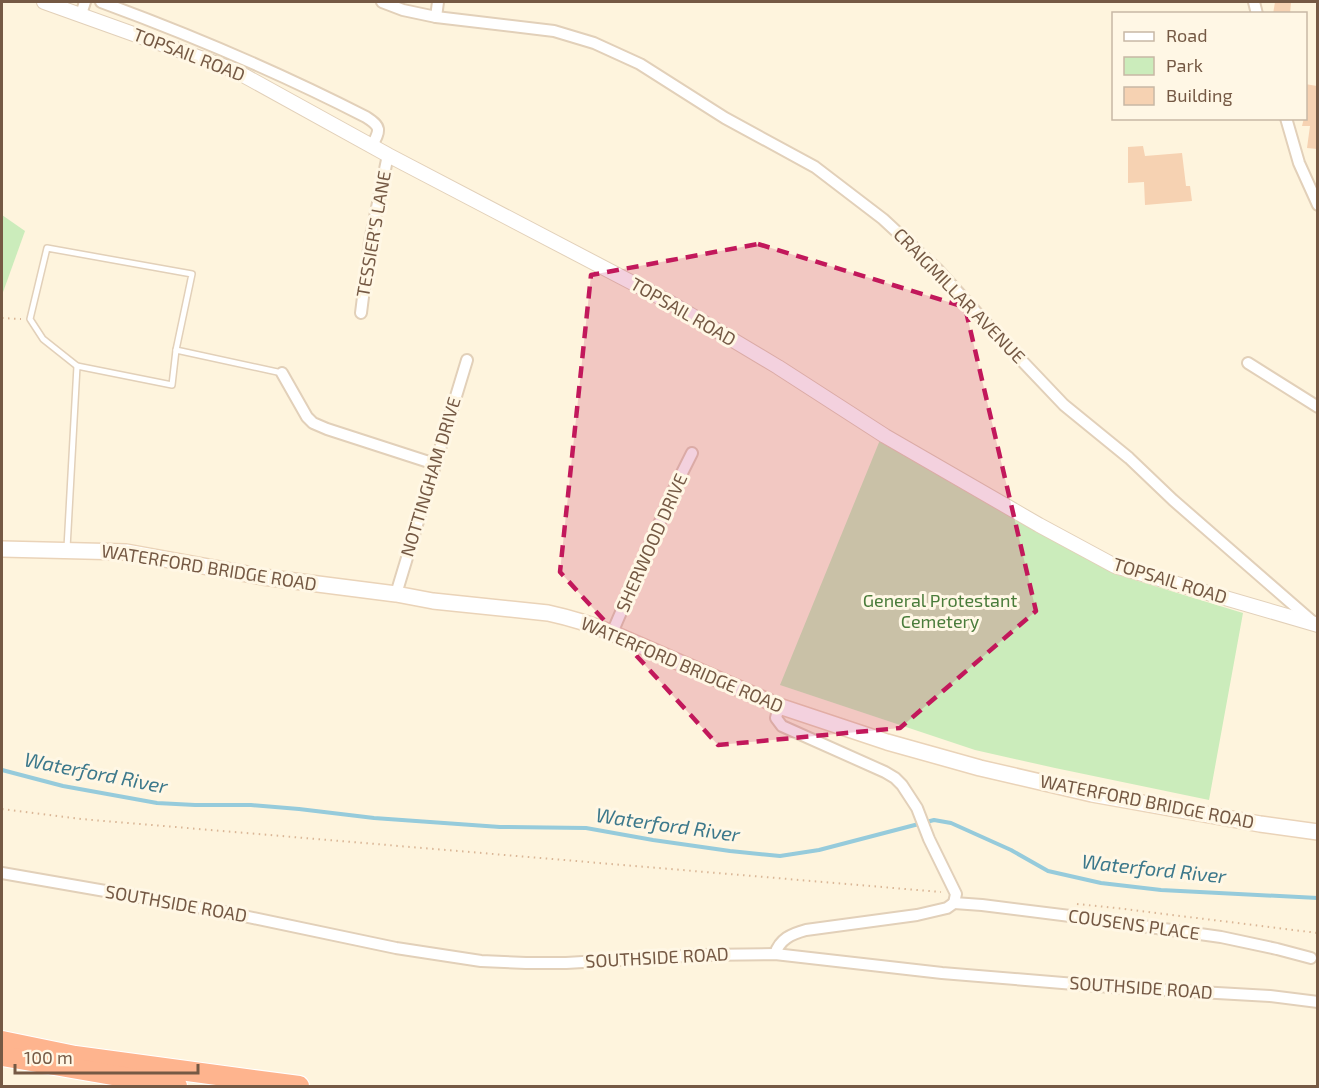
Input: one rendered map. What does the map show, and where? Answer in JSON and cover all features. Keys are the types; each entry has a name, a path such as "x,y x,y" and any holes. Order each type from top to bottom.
{"highway":[{"path":"2,1041 75,1056 299,1086"},
{"path":"2,1056 177,1086"}],"main road":[{"name":"WATERFORD BRIDGE ROAD","path":"2,549 126,552 263,577 433,601 548,613 587,622 779,706 887,742 980,768 1092,794 1317,832"}],"street":[{"name":"TOPSAIL ROAD","path":"44,2 83,8 234,69 388,155 671,303 778,367 885,436 1115,566 1317,625"},
{"path":"101,2 174,29 287,78 366,117 376,123 379,132 372,146"},
{"name":"CRAIGMILLAR AVENUE","path":"382,2 403,10 436,17 554,31 594,43 640,64 725,118 815,166 883,219 938,270 1064,405 1129,458 1173,500 1317,625"},
{"path":"436,17 438,2"},
{"path":"1287,120 1299,162 1317,205"},
{"name":"TESSIER'S LANE","path":"360,313 370,241 388,155"},
{"name":"NOTTINGHAM DRIVE","path":"396,594 467,360"},
{"path":"1248,363 1317,407"},
{"path":"282,373 302,410 313,423 435,464"},
{"name":"SHERWOOD DRIVE","path":"612,633 692,453"},
{"path":"775,954 778,945 796,933 917,915 946,908 954,903 956,894 929,839 917,808 909,794 895,778 782,726 776,718 779,706"},
{"name":"SOUTHSIDE ROAD","path":"2,873 220,910 396,948 481,961 566,963 775,954 953,974 1111,987 1269,996 1317,1002"},
{"name":"COUSENS PLACE","path":"954,903 1221,937 1311,958"}],"lane":[{"path":"47,248 192,274 176,350 172,385 77,366 43,339 30,319 47,248"},
{"path":"176,350 282,373"},
{"path":"67,550 77,366"}],"path":[{"path":"2,318 30,319"},
{"path":"2,809 81,819 941,892"},
{"path":"1070,904 1317,933"}],"highlighted area":[{"path":"758,244 965,307 1036,611 900,728 718,745 560,572 591,275"}],"green space":[{"path":"2,215 25,231 2,295"},
{"name":"General Protestant Cemetery","path":"880,440 1115,574 1243,613 1209,800 975,750 780,685"}],"building":[{"path":"1275,2 1291,2 1290,12 1273,12"},
{"path":"1307,84 1317,86 1317,149 1307,148 1310,126 1302,126 1304,120 1307,120"},
{"path":"1143,146 1145,156 1182,153 1186,186 1190,186 1192,201 1145,205 1144,182 1128,183 1128,147"}],"waterway":[{"name":"Waterford River","path":"2,770 63,786 157,803 251,805 374,818 500,827 586,828 653,840 780,856 819,850 934,820 951,823 1011,850 1048,871 1101,883 1161,890 1318,898"}]}
